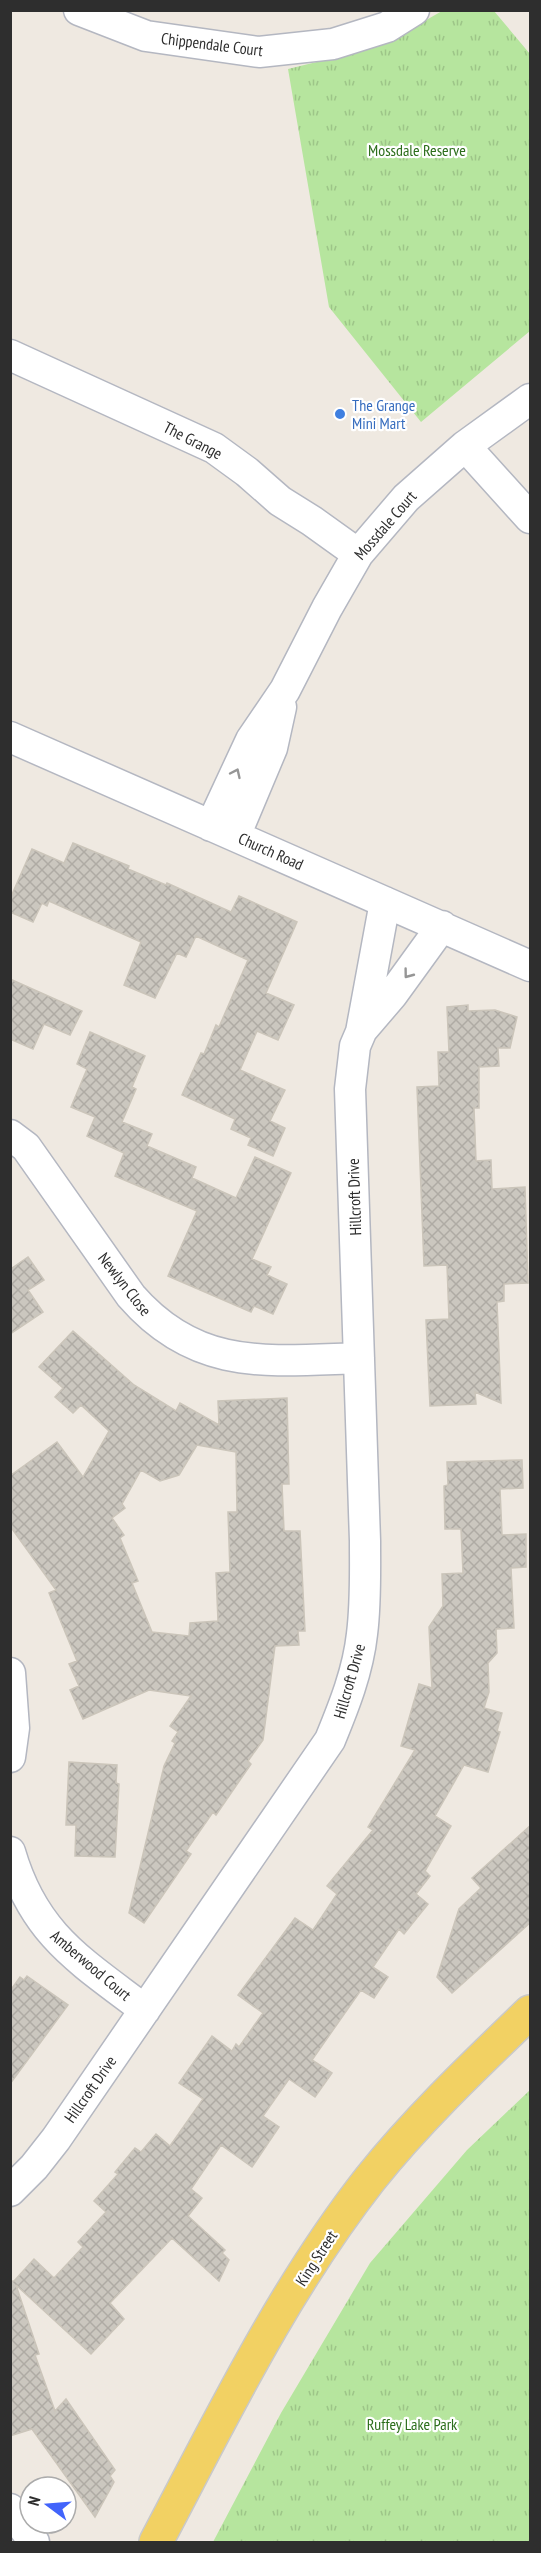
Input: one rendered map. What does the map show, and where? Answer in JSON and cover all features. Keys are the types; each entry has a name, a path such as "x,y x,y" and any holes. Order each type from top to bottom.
{"main road":[{"name":"King Street","path":"156,2542 251,2362 331,2234 370,2180 410,2134 448,2092 531,2012"}],"street":[{"name":"Chippendale Court","path":"79,10 146,36 259,52 333,44 387,27 414,10"},
{"name":"The Grange","path":"10,355 214,448 247,472 280,501 358,554"},
{"name":"Mossdale Court","path":"223,831 272,748 285,690 358,554 406,498 465,446 531,399"},
{"path":"465,446 531,518"},
{"name":"Church Road","path":"10,737 531,966"},
{"name":"Hillcroft Drive","path":"10,2191 34,2167 56,2139 330,1740 345,1702 359,1654 364,1605 350,1089 355,1046 361,1032 385,902"},
{"name":"Hillcroft Drive","path":"361,1032 392,995 442,926"},
{"name":"Newlyn Close","path":"10,1135 26,1147 131,1296 150,1318 173,1334 217,1353 239,1359 263,1361 359,1358"},
{"path":"10,1672 14,1719 10,1757"},
{"name":"Amberwood Court","path":"10,1852 19,1882 45,1926 91,1968 145,2010"},
{"path":"10,2509 34,2542"}],"green space":[{"name":"Mossdale Reserve","path":"442,11 494,11 530,54 530,331 421,422 329,307 288,69 341,56 393,39"},
{"name":"Ruffey Lake Park","path":"530,2090 530,2542 213,2542 281,2413 370,2263 467,2150"}],"building":[{"path":"73,843 129,866 128,869 166,885 167,883 231,912 239,896 297,922 266,993 294,1005 278,1040 257,1031 240,1070 285,1090 270,1121 285,1128 273,1156 248,1145 251,1138 231,1129 235,1119 182,1095 201,1053 204,1054 216,1025 219,1027 248,960 196,936 186,957 177,953 155,998 124,985 141,942 49,901 47,906 42,903 33,922 10,912 10,899 32,849 64,863"},
{"path":"10,979 82,1011 70,1035 44,1024 33,1049 10,1039"},
{"path":"468,1005 468,1011 495,1010 517,1017 510,1048 498,1048 499,1066 479,1067 479,1108 474,1108 476,1161 491,1160 492,1189 525,1187 528,1283 504,1284 504,1301 497,1302 501,1403 475,1392 476,1404 430,1406 426,1320 449,1319 447,1265 424,1266 417,1087 439,1086 438,1052 449,1052 447,1007"},
{"path":"90,1032 145,1056 132,1087 136,1089 122,1122 152,1134 147,1146 196,1167 192,1178 236,1198 255,1157 291,1173 252,1259 271,1267 267,1275 287,1284 273,1314 254,1306 251,1312 168,1276 197,1211 115,1176 124,1153 87,1136 95,1117 71,1107 87,1069 77,1064"},
{"path":"28,1257 44,1280 28,1290 43,1312 10,1334 10,1265 12,1268"},
{"path":"73,1331 134,1385 176,1411 180,1403 219,1425 218,1401 287,1398 289,1484 282,1484 284,1531 300,1531 305,1631 298,1631 299,1645 275,1646 263,1740 248,1761 251,1764 216,1815 213,1812 186,1851 191,1854 144,1923 129,1913 164,1766 175,1743 172,1741 178,1732 170,1726 191,1696 149,1690 83,1719 70,1690 79,1686 69,1664 77,1661 49,1593 56,1590 10,1526 10,1476 57,1442 83,1477 109,1431 81,1405 73,1413 55,1397 63,1388 39,1367","holes":["197,1445 236,1452 237,1512 228,1512 230,1572 216,1573 218,1621 190,1623 189,1636 152,1632 132,1583 138,1581 120,1538 124,1535 112,1518 125,1508 122,1504 141,1470 160,1481 179,1475"]},
{"path":"522,1460 523,1488 500,1489 502,1535 526,1534 526,1567 511,1568 514,1628 496,1629 497,1653 488,1663 489,1692 484,1708 502,1713 497,1731 500,1732 488,1772 464,1765 435,1816 451,1826 425,1871 430,1876 416,1894 428,1904 404,1934 399,1929 373,1967 388,1977 374,1998 361,1990 312,2060 332,2073 315,2097 289,2079 263,2116 279,2127 252,2167 221,2145 191,2189 202,2198 188,2216 225,2250 222,2253 229,2260 219,2281 172,2238 110,2303 124,2319 91,2354 16,2285 39,2354 35,2355 55,2411 66,2399 115,2470 110,2476 114,2482 95,2517 78,2493 78,2475 65,2475 32,2429 10,2436 10,2281 14,2281 34,2259 54,2278 83,2247 78,2242 106,2212 94,2201 118,2174 115,2172 135,2148 141,2152 156,2134 170,2146 203,2099 179,2083 212,2036 232,2051 236,2044 239,2047 263,2013 238,1995 295,1918 313,1930 337,1894 327,1886 373,1830 368,1827 415,1750 401,1746 419,1684 432,1688 429,1627 443,1606 442,1574 463,1573 461,1529 445,1529 444,1486 448,1485 447,1462"},
{"path":"69,1762 117,1765 116,1783 119,1784 115,1857 75,1856 76,1825 66,1825"},
{"path":"531,1825 531,1922 452,1993 437,1977 459,1909 481,1888 472,1878"},
{"path":"27,1976 68,2005 10,2084 10,1991 20,1977 24,1980"}],"place":[{"name":"The Grange Mini Mart","path":"340,414"}]}
